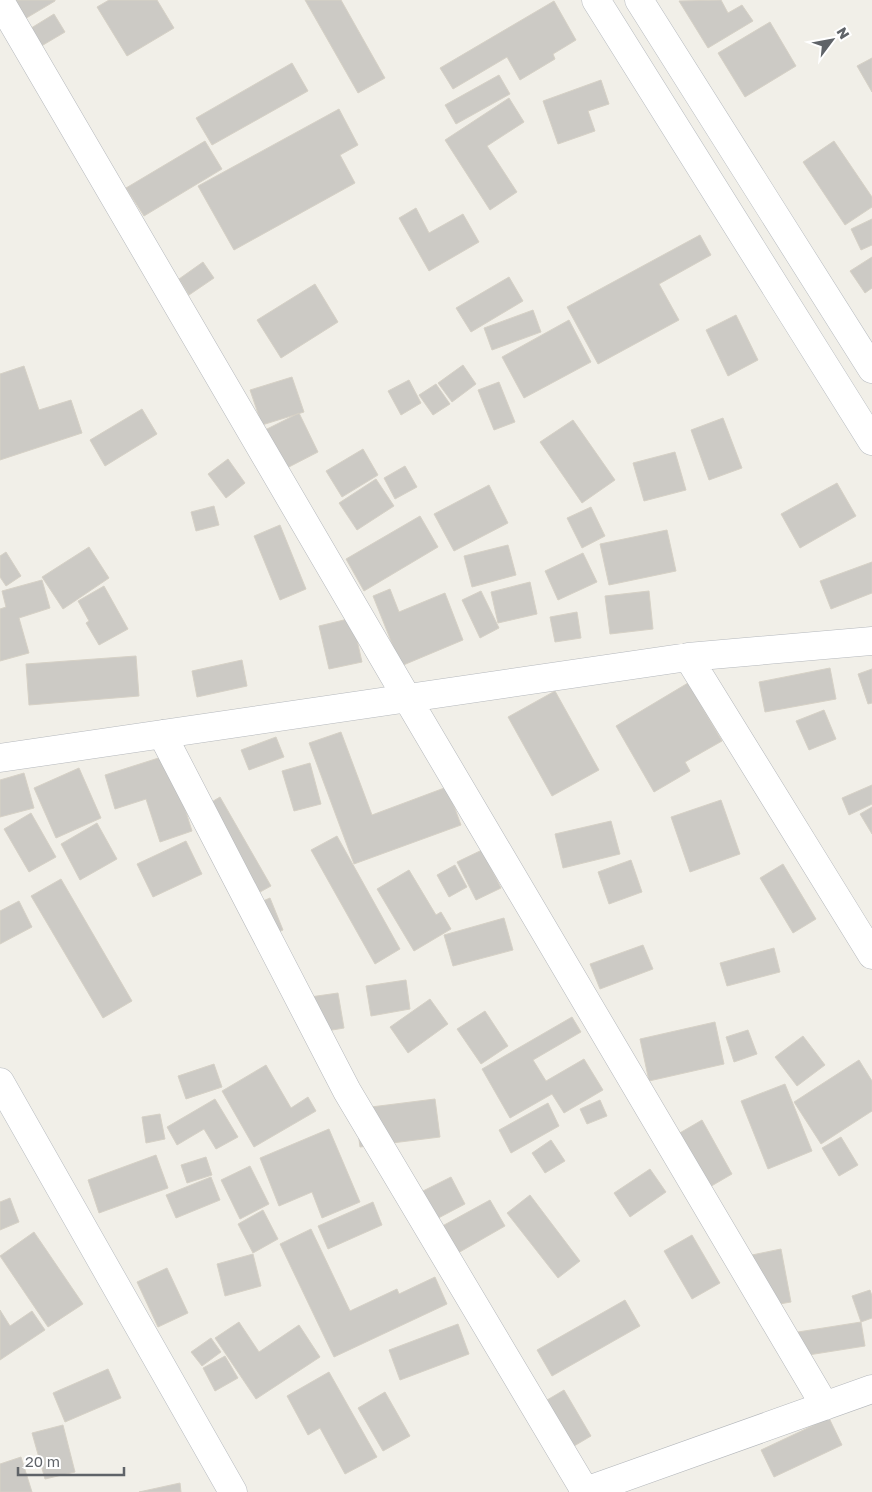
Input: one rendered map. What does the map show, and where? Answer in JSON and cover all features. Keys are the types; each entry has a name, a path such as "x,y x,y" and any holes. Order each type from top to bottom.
{"street":[{"path":"596,0 872,441"},
{"path":"639,0 872,369"},
{"path":"0,1 407,698 825,1406"},
{"path":"0,758 688,657 872,641"},
{"path":"688,657 872,955"},
{"path":"162,734 347,1091 584,1492 872,1389"},
{"path":"3,1095 233,1492"}],"building":[{"path":"11,0 55,0 55,1 23,20"},
{"path":"109,0 157,0 174,28 127,56 97,7"},
{"path":"305,0 341,0 385,78 358,93"},
{"path":"721,0 728,13 742,5 753,21 708,48 679,1"},
{"path":"554,1 576,40 553,54 555,59 520,80 507,57 453,89 440,68"},
{"path":"54,14 65,32 38,48 28,30"},
{"path":"770,22 796,66 745,97 718,53"},
{"path":"872,58 872,92 857,66"},
{"path":"292,63 308,91 212,145 196,118"},
{"path":"499,75 510,94 456,124 445,105"},
{"path":"601,80 609,104 588,111 595,131 558,144 543,101"},
{"path":"509,98 524,122 487,146 517,192 490,210 445,140"},
{"path":"339,109 358,145 340,155 355,183 234,250 198,186"},
{"path":"205,141 222,169 144,216 126,188"},
{"path":"834,141 872,197 872,207 845,225 803,162"},
{"path":"416,208 429,233 463,214 479,242 429,271 399,218"},
{"path":"872,219 872,245 861,250 851,229"},
{"path":"700,235 711,255 659,284 679,320 598,364 567,307"},
{"path":"872,257 872,288 865,293 850,271"},
{"path":"203,262 214,278 189,295 179,279"},
{"path":"509,277 523,301 471,332 456,308"},
{"path":"315,284 338,322 281,358 257,320"},
{"path":"533,310 541,332 492,350 484,328"},
{"path":"736,315 758,360 728,376 706,330"},
{"path":"569,320 591,362 524,398 502,357"},
{"path":"463,365 476,384 452,402 438,383"},
{"path":"24,366 39,410 71,400 82,433 0,460 0,374"},
{"path":"292,377 304,412 262,425 250,390"},
{"path":"409,380 421,403 401,415 388,391"},
{"path":"499,382 515,422 494,430 478,390"},
{"path":"436,384 450,404 433,415 419,395"},
{"path":"142,409 157,434 105,466 90,440"},
{"path":"299,413 318,452 285,469 265,430"},
{"path":"723,418 742,468 709,480 691,430"},
{"path":"573,420 615,480 582,503 540,442"},
{"path":"363,449 378,475 342,497 326,471"},
{"path":"675,452 686,490 644,501 633,463"},
{"path":"228,459 245,483 226,498 208,474"},
{"path":"405,466 417,487 395,499 384,478"},
{"path":"376,479 394,506 357,530 339,503"},
{"path":"837,483 856,516 800,548 781,514"},
{"path":"489,485 508,523 454,551 434,514"},
{"path":"214,506 219,525 196,531 191,512"},
{"path":"591,507 605,536 582,548 567,518"},
{"path":"420,516 438,547 364,591 346,559"},
{"path":"280,525 306,589 280,600 254,536"},
{"path":"667,530 676,571 609,585 600,544"},
{"path":"508,545 516,575 472,587 464,556"},
{"path":"89,547 109,578 63,609 42,577"},
{"path":"6,552 21,576 6,586 0,577 0,556"},
{"path":"583,553 597,582 558,600 545,571"},
{"path":"872,562 872,593 831,609 820,581"},
{"path":"42,580 50,608 19,618 29,653 0,661 0,609 6,607 2,591"},
{"path":"530,582 537,614 498,623 491,592"},
{"path":"104,586 128,629 99,645 86,623 89,621 78,601"},
{"path":"390,589 399,612 445,593 463,640 401,666 373,596"},
{"path":"481,591 499,628 480,638 462,600"},
{"path":"649,591 653,629 610,634 605,596"},
{"path":"577,612 581,638 555,642 550,617"},
{"path":"352,618 362,662 329,669 319,626"},
{"path":"136,656 139,696 29,705 26,664"},
{"path":"242,660 247,686 197,697 192,671"},
{"path":"830,668 836,699 765,712 759,682"},
{"path":"872,669 872,703 868,704 858,674"},
{"path":"688,683 722,741 685,762 690,771 654,792 616,726"},
{"path":"555,691 599,770 552,796 508,717"},
{"path":"824,710 836,739 809,750 796,721"},
{"path":"341,732 372,815 447,787 461,825 354,864 309,743"},
{"path":"276,737 284,757 249,770 241,750"},
{"path":"168,755 192,831 160,842 146,799 115,809 105,775"},
{"path":"310,763 321,804 294,811 282,771"},
{"path":"79,768 101,818 56,838 34,788"},
{"path":"24,773 34,808 0,817 0,780"},
{"path":"872,785 872,804 849,815 842,798"},
{"path":"220,797 271,886 251,897 200,809"},
{"path":"721,800 740,854 690,872 671,817"},
{"path":"872,807 872,834 860,814"},
{"path":"31,813 56,857 29,872 4,829"},
{"path":"611,821 620,854 563,868 555,834"},
{"path":"97,823 117,859 80,880 61,844"},
{"path":"337,836 400,949 375,964 311,850"},
{"path":"186,841 202,874 153,897 137,864"},
{"path":"482,850 501,888 476,900 457,862"},
{"path":"631,860 642,892 609,904 598,872"},
{"path":"783,864 816,919 793,933 760,878"},
{"path":"455,865 467,887 449,897 437,875"},
{"path":"409,870 436,915 441,912 451,929 414,951 377,889"},
{"path":"61,879 132,1001 103,1018 31,896"},
{"path":"270,898 283,930 265,938 251,906"},
{"path":"19,901 32,927 0,944 0,911"},
{"path":"504,918 513,950 453,966 444,935"},
{"path":"643,945 653,969 600,989 590,964"},
{"path":"774,948 780,972 727,986 720,963"},
{"path":"406,980 410,1009 371,1016 366,986"},
{"path":"338,993 344,1028 309,1034 303,998"},
{"path":"430,999 448,1024 408,1053 390,1027"},
{"path":"485,1011 508,1046 481,1064 457,1029"},
{"path":"572,1017 581,1032 533,1060 546,1081 584,1059 603,1090 564,1113 552,1094 510,1118 482,1069"},
{"path":"715,1022 724,1064 649,1081 640,1039"},
{"path":"748,1030 757,1054 734,1062 726,1037"},
{"path":"803,1036 825,1065 797,1086 775,1057"},
{"path":"859,1060 872,1081 872,1111 821,1144 794,1102"},
{"path":"214,1064 222,1087 186,1099 178,1076"},
{"path":"266,1065 291,1108 308,1097 316,1111 254,1147 222,1091"},
{"path":"785,1084 812,1151 768,1169 741,1101"},
{"path":"215,1099 238,1137 216,1149 204,1129 177,1145 167,1127"},
{"path":"435,1099 440,1137 360,1147 355,1109"},
{"path":"600,1100 607,1116 587,1124 580,1109"},
{"path":"548,1103 559,1126 511,1153 499,1130"},
{"path":"160,1114 165,1139 146,1143 142,1117"},
{"path":"702,1120 732,1174 708,1188 678,1134"},
{"path":"329,1129 360,1202 322,1218 312,1192 279,1206 260,1158"},
{"path":"841,1137 858,1165 839,1176 822,1148"},
{"path":"551,1140 565,1161 545,1173 532,1153"},
{"path":"156,1155 168,1188 99,1213 88,1180"},
{"path":"206,1157 212,1175 187,1183 181,1165"},
{"path":"250,1166 269,1204 240,1219 221,1180"},
{"path":"650,1169 666,1192 630,1217 614,1193"},
{"path":"211,1177 220,1200 176,1218 166,1195"},
{"path":"451,1177 465,1204 429,1223 415,1195"},
{"path":"530,1195 580,1261 558,1278 507,1213"},
{"path":"10,1198 19,1222 0,1230 0,1202"},
{"path":"490,1200 505,1226 451,1257 435,1230"},
{"path":"373,1202 382,1225 328,1249 318,1226"},
{"path":"263,1210 278,1239 253,1253 238,1224"},
{"path":"311,1229 350,1311 397,1289 399,1294 435,1277 447,1304 334,1357 280,1244"},
{"path":"34,1232 83,1304 48,1327 0,1256"},
{"path":"692,1235 720,1283 692,1299 664,1251"},
{"path":"781,1249 791,1302 762,1307 752,1255"},
{"path":"253,1254 261,1286 225,1296 217,1264"},
{"path":"167,1268 188,1313 158,1327 137,1282"},
{"path":"870,1290 872,1296 872,1318 861,1322 852,1296"},
{"path":"625,1300 640,1326 552,1376 537,1350"},
{"path":"0,1310 10,1326 32,1311 45,1330 0,1360"},
{"path":"239,1322 259,1352 299,1325 320,1357 256,1399 215,1338"},
{"path":"861,1322 865,1346 802,1356 798,1332"},
{"path":"458,1324 469,1354 400,1380 389,1350"},
{"path":"211,1338 221,1352 202,1366 191,1352"},
{"path":"225,1356 238,1378 215,1391 203,1368"},
{"path":"108,1369 121,1398 65,1422 53,1393"},
{"path":"329,1372 377,1457 345,1474 320,1428 308,1435 287,1396"},
{"path":"564,1390 591,1436 569,1449 542,1403"},
{"path":"385,1392 410,1436 383,1451 358,1408"},
{"path":"829,1418 842,1445 774,1477 761,1450"},
{"path":"63,1425 75,1472 45,1479 32,1433"},
{"path":"21,1457 32,1492 0,1492 0,1464"},
{"path":"180,1483 181,1492 139,1492"}]}
